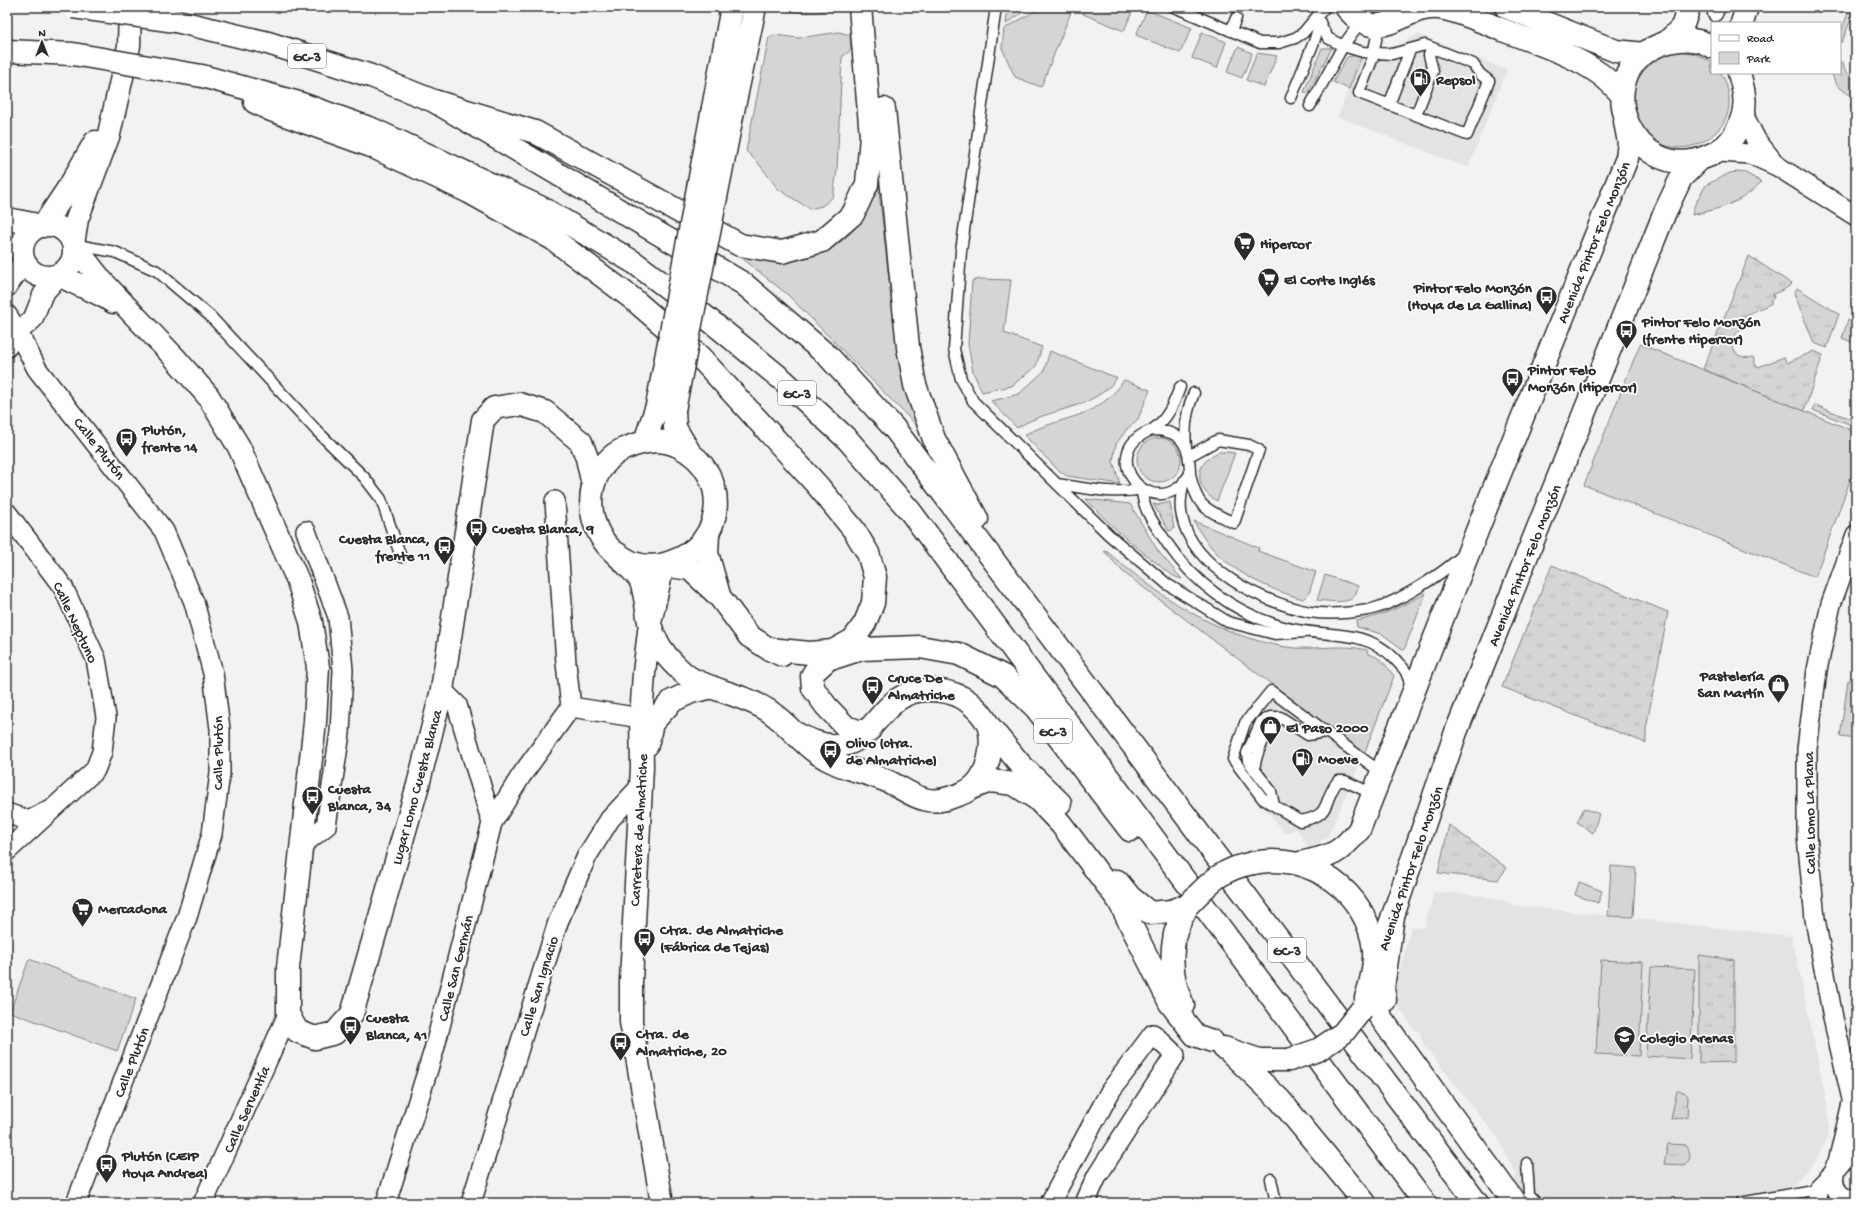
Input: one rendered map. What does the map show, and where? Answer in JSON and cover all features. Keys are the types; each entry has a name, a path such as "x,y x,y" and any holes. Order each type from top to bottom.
{"main road":[{"name":"GC-3","path":"73,7 176,21 275,46 371,76 434,101 744,284 829,357 894,428 1477,1203"},
{"path":"130,7 129,46 110,134 77,219 73,244 74,251 70,265 60,275 42,277 34,274 27,268 23,260 23,242 34,229 50,225 65,231 73,244 101,280 136,319 174,357 208,396 239,447 298,581 311,622 318,666 315,722 288,968 288,1014"},
{"path":"732,7 723,109 665,408 639,443 619,451 608,460 599,472 593,485 591,500 593,519 598,532 606,544 640,579 650,623 664,655 692,679 743,697 770,712 815,752 839,766 887,781 924,799 943,800 960,795 974,786 992,781 1014,784 1037,799 1061,824 1119,901 1170,1004 1195,1035 1259,1060 1289,1060 1318,1050 1343,1033 1362,1009 1372,980"},
{"path":"723,109 755,7"},
{"path":"434,101 535,132 740,245 782,252 822,241 853,214 867,184 871,136 860,7"},
{"path":"874,7 908,347 915,385 934,439 974,514 1035,600 1097,697"},
{"path":"1362,18 1404,13 1429,7 1452,10 1573,59 1600,74 1622,94 1630,70 1644,54 1652,48 1667,42 1688,39 1711,47"},
{"path":"1506,7 1616,51 1644,54"},
{"path":"1667,42 1682,27 1689,7"},
{"path":"1742,22 1747,7"},
{"name":"GC-3","path":"7,51 73,54 202,76 299,103 372,129 544,209 635,263 697,310 784,382 848,440 910,511 1221,926 1425,1203"},
{"path":"1625,121 1634,137 1642,146 1663,159 1681,162 1699,160 1719,152 1734,136 1744,116 1745,94 1739,74"},
{"path":"202,76 271,110 370,146 469,192 546,235 632,299 699,356 818,486 854,530 868,553 875,577 873,603 865,623 853,640 833,651 804,653 769,649 749,636 720,596 690,569 663,565 649,566 632,562 616,553"},
{"name":"Avenida Pintor Felo Monzón","path":"1300,863 1328,857 1343,849 1359,830 1627,158 1628,143 1622,108 1622,94"},
{"path":"43,226 71,184 115,106"},
{"name":"Avenida Pintor Felo Monzón","path":"1372,980 1456,732 1665,212 1681,178 1699,160"},
{"path":"7,219 43,226"},
{"path":"7,245 23,260"},
{"path":"60,275 103,296 136,319"},
{"name":"Lugar Lomo Cuesta Blanca","path":"288,1014 298,1031 314,1038 335,1033 352,1014 418,785 442,690 483,420 494,408 519,404 545,412 581,442"},
{"path":"665,408 690,453"},
{"path":"593,485 587,458 581,442 604,445 659,441 677,445 702,463 708,472 716,492 717,504 708,535 707,553 720,596"},
{"path":"663,565 689,555 708,535"},
{"path":"650,623 663,565"},
{"name":"Carretera de Almatriche","path":"650,623 644,673 641,718 641,777 631,982 631,1022 662,1203"},
{"name":"GC-3","path":"769,649 789,658 806,662 827,660 861,649 920,647 959,654 1003,676 1036,708 1157,865 1221,926"},
{"path":"827,660 815,671 812,676 813,688 826,706 846,727 858,731 868,730"},
{"path":"641,777 652,723 672,701 691,692 712,687"},
{"path":"795,733 811,742 825,746 842,745 857,740 897,698 919,690 942,690 962,698 977,710 1020,764 1055,798 1130,898 1150,913 1181,910"},
{"path":"974,786 987,767 990,746 989,726"},
{"path":"1365,1203 1280,1100 1191,1020 1177,993 1172,963 1175,933 1181,910 1209,882 1237,866 1268,860 1300,863 1328,876 1350,896 1366,921 1374,950 1372,980 1376,1011 1515,1203"},
{"path":"1390,1031 1383,988 1393,916"}],"street":[{"path":"1744,116 1756,140 1777,166"},
{"path":"1719,152 1750,154 1777,166 1856,216"},
{"path":"7,287 23,260"},
{"path":"7,347 18,332 33,319 43,294 60,275"},
{"name":"Calle Plutón","path":"7,315 18,332 37,369 164,531 194,602 213,673 220,729 220,773 212,834 187,917 76,1203"},
{"path":"555,502 566,663 571,707 641,718"},
{"name":"Calle Neptuno","path":"7,513 63,587 96,659 106,717 102,752 95,770 7,851"},
{"path":"302,845 326,826 340,733 343,670 338,617 306,531"},
{"name":"Calle Lomo La Plana","path":"1854,1110 1833,1018 1815,919 1807,836 1807,757 1817,670 1830,612 1856,535"},
{"path":"442,690 458,705 492,823"},
{"name":"Calle San Germán","path":"386,1203 434,1050 492,823 521,776 571,707"},
{"name":"Calle San Ignacio","path":"472,1203 558,922 586,856 610,819 641,777"},
{"path":"7,813 29,821 50,810"},
{"name":"Calle Serventía","path":"203,1203 288,1014"},
{"path":"1050,1203 1111,1090 1153,1034 1175,1055 1097,1176 1085,1203"},
{"path":"1854,1110 1835,1169 1835,1187 1845,1197 1856,1200"},
{"path":"1817,1196 1835,1169 1848,1157 1856,1156"},
{"path":"1852,1203 1856,1200"}],"lane":[{"path":"996,7 961,251 954,348 961,379 973,401 1056,484 1141,564 1167,584 1228,622 1250,629 1275,634 1305,632"},
{"path":"1174,7 1260,43 1279,43 1295,38 1303,33 1325,8"},
{"path":"1291,98 1314,42 1325,8"},
{"path":"1231,30 1236,18"},
{"path":"1320,23 1328,38 1343,46 1363,52 1373,53 1392,54 1425,45 1473,64 1480,74 1490,81 1467,135 1359,93 1373,53 1362,18"},
{"path":"1310,106 1343,46 1362,18"},
{"path":"1416,115 1433,72 1429,55 1432,48"},
{"path":"1389,105 1410,50"},
{"path":"73,244 115,252 157,270 210,316 317,432 364,477 381,499 401,557"},
{"path":"1180,387 1170,412 1159,426 1142,434 1134,441 1126,460 1132,480 1142,489 1150,492 1165,492 1179,488 1187,478"},
{"path":"1194,393 1187,410 1185,426 1188,451 1187,478 1181,496 1182,519 1194,543 1212,564 1246,588 1269,600 1311,612 1346,613 1370,609 1394,600 1424,583 1451,565 1471,548"},
{"path":"1152,430 1162,430 1172,433 1180,438 1188,451"},
{"path":"1187,478 1194,494 1205,509 1234,523 1259,450 1249,446 1218,440 1188,451"},
{"path":"1056,484 1113,492 1127,492 1142,489"},
{"path":"1142,489 1144,505 1174,554 1215,594 1255,616 1280,626 1305,632 1356,637 1384,648 1405,671 1413,693"},
{"path":"1373,794 1345,781 1338,781 1324,811 1314,818 1300,821 1263,799 1233,758 1245,723 1271,691 1382,773"},
{"path":"1274,806 1271,791 1254,770 1256,758 1271,727 1280,717 1308,735 1326,732"},
{"path":"1527,1163 1529,1194 1537,1203"},
{"path":"1271,1180 1276,1203"},
{"path":"1740,1203 1792,1190 1817,1196"}],"shaded area":[{"name":"Repsol","path":"1418,34 1507,70 1468,168 1338,117 1365,46 1390,47 1402,43"},
{"path":"1856,637 1856,739 1840,737"},
{"name":"Moeve","path":"1274,697 1313,727 1318,719 1364,754 1327,838 1309,849 1297,829 1284,833 1260,801 1238,760 1253,722"},
{"name":"Colegio Arenas","path":"1434,892 1476,895 1502,900 1514,905 1792,936 1829,1114 1829,1129 1826,1141 1815,1162 1800,1177 1795,1185 1761,1193 1764,1203 1526,1203 1517,1191 1514,1177 1517,1176 1499,1140 1423,1044 1420,1033 1414,1029 1391,996 1397,981 1411,927 1424,928"}],"green space":[{"path":"776,7 840,7 833,10 808,13"},
{"path":"1008,7 1030,7 1006,24"},
{"path":"1042,7 1060,7 1071,12 1041,87 1015,77 1002,48 1004,29"},
{"path":"1070,7 1134,7 1124,31 1083,14 1084,11"},
{"path":"1360,7 1398,7 1384,14 1374,14"},
{"path":"1850,7 1856,7 1856,20 1851,19 1842,42 1841,32"},
{"path":"1147,10 1192,28 1180,53 1136,35"},
{"path":"839,32 850,35 851,50 842,57 837,170 833,197 822,206 810,209 778,189 759,164 746,151 769,37 774,35 799,38"},
{"path":"1202,32 1226,42 1217,68 1192,58"},
{"path":"1238,47 1252,53 1242,78 1227,72"},
{"path":"1322,48 1332,48 1308,93 1304,92"},
{"path":"1680,51 1696,54 1711,62 1711,74 1722,74 1728,92 1728,113 1722,125 1705,141 1684,148 1663,145 1653,139 1644,131 1639,123 1633,106 1635,87 1643,70 1656,58"},
{"path":"1257,53 1277,56 1264,87 1246,80"},
{"path":"1357,55 1361,57 1349,89 1333,82 1347,57"},
{"path":"1841,62 1843,62 1845,70 1856,82 1856,110 1850,106 1855,98 1840,88 1833,78 1832,74 1841,74"},
{"path":"1730,173 1746,173 1761,182 1746,195 1730,204 1692,215 1694,206 1706,185"},
{"path":"877,175 894,323 904,372 923,432 788,295 737,254 766,261 793,260 816,255 838,244 855,228 863,216"},
{"path":"1749,256 1792,284 1773,294 1774,298 1770,300 1772,303 1738,319 1741,329 1733,339 1732,344 1736,353 1740,356 1753,357 1756,366 1758,367 1784,357 1787,363 1814,351 1823,355 1804,411 1703,369"},
{"path":"980,279 1011,280 1004,333 1042,347 1036,366 1012,386 982,392 973,372 968,344 972,281"},
{"path":"1797,288 1839,314 1827,348 1814,343 1794,293"},
{"path":"1848,320 1856,325 1856,344 1842,338"},
{"path":"1640,344 1856,432 1856,464 1815,577 1584,485"},
{"path":"1050,351 1117,378 1107,389 1096,397 1070,408 1030,421 1017,428 991,401 1019,394 1044,371"},
{"path":"1124,380 1150,390 1138,419 1127,429 1116,444 1113,461 1120,484 1067,476 1057,469 1024,435 1091,410 1103,403 1114,393"},
{"path":"1815,405 1856,421 1854,426 1813,410"},
{"path":"1155,438 1163,438 1168,439 1175,444 1180,451 1180,469 1175,476 1168,481 1155,482 1147,479 1140,472 1137,464 1137,456 1140,448 1147,441"},
{"path":"1219,452 1235,453 1217,501 1209,496 1204,490 1200,476 1204,463"},
{"path":"1086,499 1130,504 1158,551 1182,579 1170,574 1130,542"},
{"path":"1170,502 1174,529 1169,531 1153,504 1158,505"},
{"path":"1194,521 1259,548 1258,551 1316,572 1309,593 1303,599 1271,588 1240,572 1213,550"},
{"path":"1104,551 1168,598 1189,611 1235,633 1286,647 1357,648 1367,650 1368,654 1380,659 1394,676 1364,754 1123,572"},
{"path":"1552,565 1668,612 1646,729 1646,743 1502,687"},
{"path":"1325,575 1358,586 1354,597 1350,600 1340,602 1317,600"},
{"path":"1426,593 1404,650 1382,634 1357,627 1356,621 1392,610"},
{"path":"1848,680 1856,683 1856,739 1840,737"},
{"path":"1584,808 1599,814 1593,833 1577,822"},
{"path":"1449,825 1507,868 1498,880 1438,873"},
{"path":"1611,866 1636,868 1633,917 1608,916"},
{"path":"1579,882 1602,891 1598,903 1575,895"},
{"path":"1699,955 1734,960 1734,1062 1699,1063"},
{"path":"29,959 136,999 117,1051 10,1012"},
{"path":"1601,960 1643,962 1639,1056 1596,1054"},
{"path":"1651,967 1695,969 1690,1059 1646,1056"},
{"path":"1677,1091 1684,1092 1688,1096 1687,1118 1671,1119"},
{"path":"1668,1144 1686,1145 1690,1155 1689,1160 1685,1165 1664,1164"}],"place":[{"name":"Repsol","path":"1420,98"},
{"name":"Hipercor","path":"1244,262"},
{"name":"El Corte Inglés","path":"1269,298"},
{"name":"Pintor Felo Monzón (Hoya de La Gallina)","path":"1547,316"},
{"name":"Pintor Felo Monzón (frente Hipercor)","path":"1627,350"},
{"name":"Pintor Felo Monzón (Hipercor)","path":"1512,398"},
{"name":"Plutón, frente 14","path":"127,458"},
{"name":"Cuesta Blanca, 9","path":"477,548"},
{"name":"Cuesta Blanca, frente 11","path":"445,566"},
{"name":"Pastelería San Martín","path":"1779,704"},
{"name":"Cruce De Almatriche","path":"873,706"},
{"name":"El Paso 2000","path":"1271,746"},
{"name":"Olivo (ctra. de Almatriche)","path":"831,770"},
{"name":"Moeve","path":"1303,778"},
{"name":"Cuesta Blanca, 34","path":"313,816"},
{"name":"Mercadona","path":"82,928"},
{"name":"Ctra. de Almatriche (Fábrica de Tejas)","path":"644,958"},
{"name":"Cuesta Blanca, 41","path":"351,1046"},
{"name":"Colegio Arenas","path":"1625,1056"},
{"name":"Ctra. de Almatriche, 20","path":"621,1062"},
{"name":"Plutón (CEIP Hoya Andrea)","path":"107,1184"}]}
